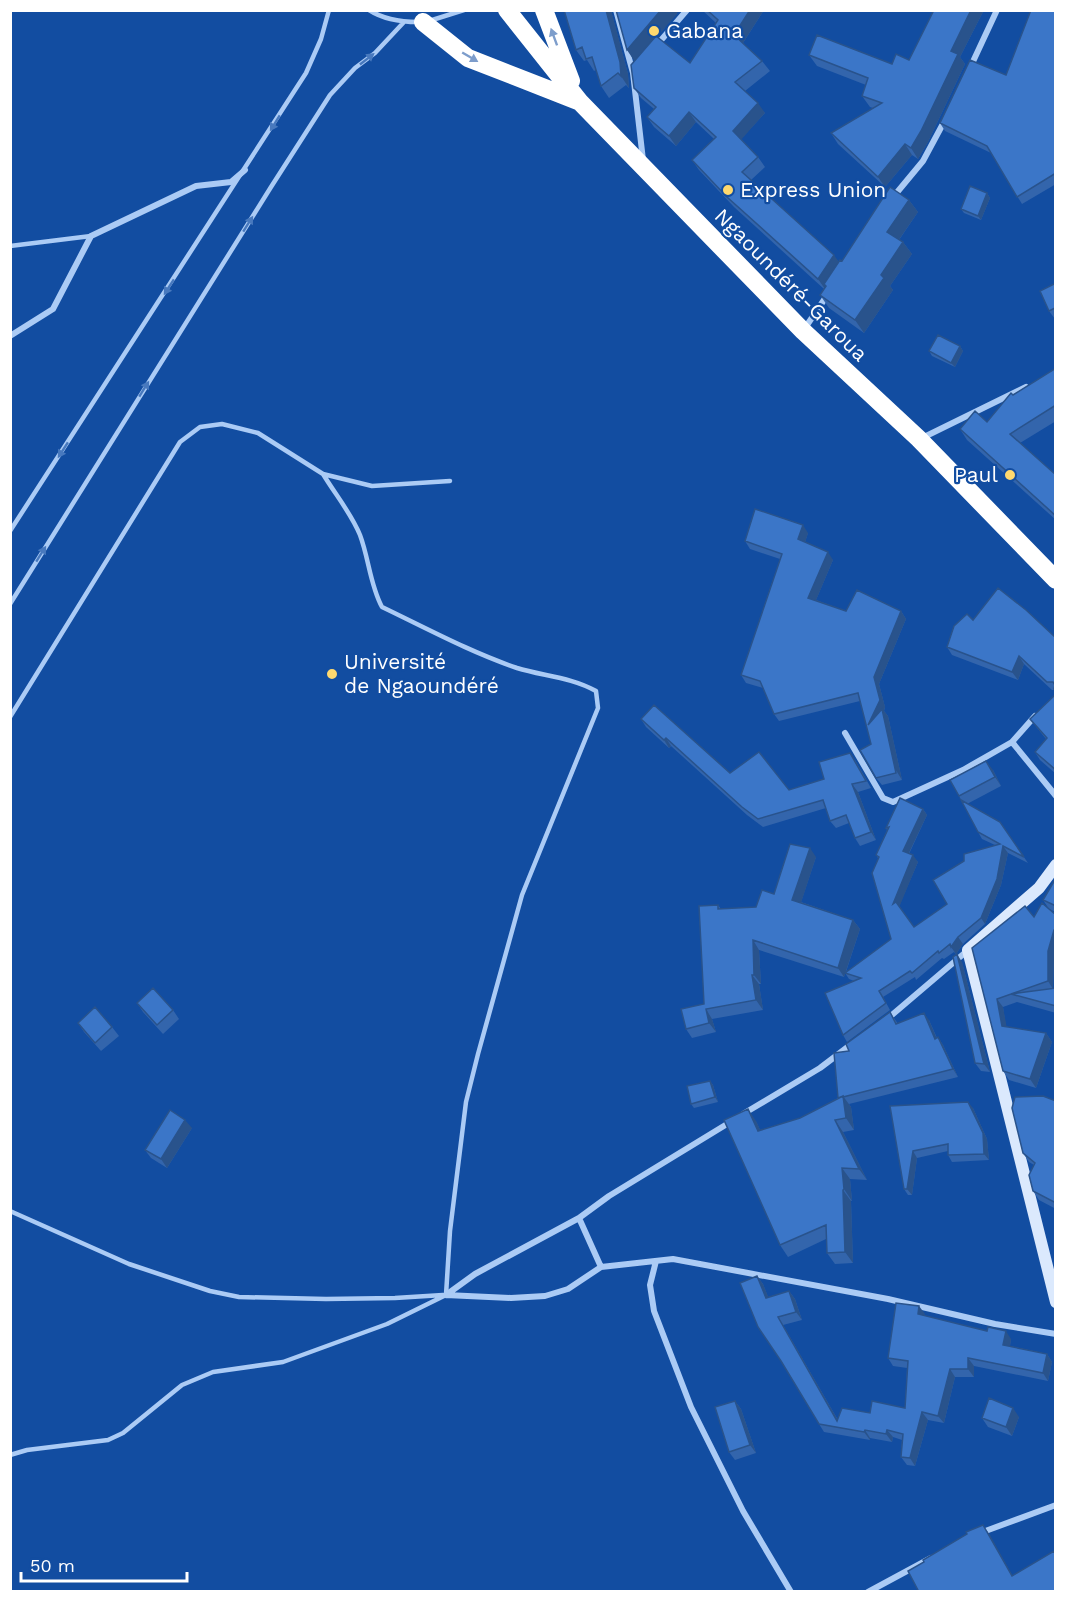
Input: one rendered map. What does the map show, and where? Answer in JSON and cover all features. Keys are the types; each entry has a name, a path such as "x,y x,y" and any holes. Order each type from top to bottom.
{"highway":[{"name":"Ngaoundéré-Garoua","path":"507,10 580,102 803,331 919,439 1056,580"},
{"path":"544,10 580,102"},
{"path":"423,22 468,58 580,102"}],"street":[{"path":"616,10 633,73 644,168"},
{"path":"647,56 687,10"},
{"path":"968,72 997,10"},
{"path":"633,73 640,64"},
{"path":"888,206 923,161 948,113"},
{"path":"10,336 53,309 92,236 196,186 231,182 245,170"},
{"path":"803,331 834,286"},
{"path":"919,439 1035,384"},
{"path":"845,733 883,798 893,802 956,774 1012,742 1041,710"},
{"path":"1012,742 1056,796"},
{"path":"883,1022 1039,888 1056,865"},
{"path":"968,950 1056,1302"},
{"path":"446,1295 475,1274 579,1218 609,1196 820,1068 856,1041"},
{"path":"579,1218 601,1267"},
{"path":"446,1295 511,1298 545,1296 568,1290 601,1267 673,1259 888,1299 995,1324 1056,1334"},
{"path":"656,1261 650,1285 654,1311 691,1407 744,1511 791,1592"},
{"path":"974,1535 1056,1505"},
{"path":"868,1592 935,1556"}],"lane":[{"path":"10,531 306,73 321,39 329,10"},
{"path":"369,10 376,15 404,22 423,22 464,10"},
{"path":"10,604 330,95 404,22"},
{"path":"10,246 92,236"},
{"path":"10,717 180,442 200,427 222,424 258,433 323,474 372,486 450,481"},
{"path":"323,474 359,533 375,595 382,607 517,668 583,684 596,691 598,708 522,895 473,1073 466,1102 450,1231 446,1295"},
{"path":"10,1211 129,1264 210,1291 239,1297 326,1299 446,1295"},
{"path":"10,1455 27,1450 108,1440 123,1433 182,1385 213,1372 283,1362 387,1324 446,1295"}],"building":[{"path":"564,10 606,10 620,62 621,76 618,73 601,86 592,57 586,59 582,47 576,50"},
{"path":"616,10 661,10 627,50"},
{"path":"707,10 750,10 734,35 762,61 735,82 758,103 733,131 758,157 742,172 834,255 818,279 727,197 692,160 716,137 689,112 669,136 647,117 656,107 634,88 631,65 656,36 690,63 718,20"},
{"path":"934,10 971,10 951,51 958,54 921,131 911,148 905,144 878,177 831,133 882,103 862,96 868,78 809,55 817,35 892,64 896,54 909,60"},
{"path":"1031,10 1056,10 1056,173 1017,197 987,146 940,123 970,60 1006,75"},
{"path":"970,186 987,193 978,216 961,209"},
{"path":"890,187 909,200 887,232 903,242 881,275 884,278 855,320 820,295 826,286 824,284 840,260 842,261"},
{"path":"1056,283 1056,309 1049,311 1040,291"},
{"path":"938,335 960,346 951,363 929,351"},
{"path":"1056,368 1056,405 1010,434 1056,475 1056,516 960,429 975,411 987,422 1011,393 1013,395"},
{"path":"755,509 803,525 798,539 828,552 808,598 846,611 857,590 901,611 874,677 880,700 868,725 882,709 896,773 876,778 860,750 871,744 858,693 774,714 760,681 741,675 782,554 745,541"},
{"path":"998,588 1056,638 1056,690 1053,682 1047,682 1019,656 1012,672 947,647 954,626 967,614 973,620"},
{"path":"1056,694 1056,770 1035,752 1047,738 1030,719"},
{"path":"654,705 730,773 759,752 789,790 824,779 819,762 850,753 866,781 852,784 871,832 855,838 846,815 830,821 823,800 758,819 641,719"},
{"path":"986,761 995,777 959,796 950,780"},
{"path":"900,798 923,809 903,851 913,855 893,904 896,902 914,927 947,904 933,880 964,861 964,854 1000,844 978,832 961,800 1000,822 1024,857 1003,846 997,879 981,918 958,937 951,947 950,944 939,953 938,951 912,973 910,971 879,991 886,1003 843,1035 825,993 861,978 845,973 891,939 872,873 879,857 876,855 889,827 886,828"},
{"path":"790,844 810,848 792,900 853,920 838,968 753,940 754,975 752,975 756,1000 706,1009 709,1023 686,1029 681,1009 704,1004 699,906 718,905 718,909 756,907 762,890 774,894"},
{"path":"1056,878 1056,906 1043,900"},
{"path":"1042,903 1056,915 1056,930 1054,930 1048,951 1048,981 997,999 1002,1026 1046,1033 1030,1079 1003,1071 972,948 1025,906 1034,917"},
{"path":"957,954 984,1064 975,1063 953,957"},
{"path":"153,988 173,1010 157,1025 137,1003"},
{"path":"1056,988 1056,1006 1011,994"},
{"path":"95,1007 112,1027 95,1043 78,1023"},
{"path":"890,1012 896,1024 924,1013 935,1039 938,1037 953,1069 838,1098 834,1053 849,1051 846,1044"},
{"path":"710,1081 715,1097 691,1104 687,1086"},
{"path":"843,1096 846,1118 835,1120 859,1169 842,1168 845,1252 827,1253 826,1225 780,1245 724,1120 748,1109 758,1131 800,1118"},
{"path":"1043,1096 1056,1101 1056,1203 1033,1191 1029,1175 1035,1163 1023,1153 1012,1108 1015,1097"},
{"path":"968,1102 983,1133 984,1154 948,1155 948,1144 913,1151 907,1189 904,1189 890,1106"},
{"path":"170,1110 185,1120 161,1159 145,1150"},
{"path":"757,1276 766,1298 789,1291 796,1312 778,1317 837,1421 842,1408 870,1413 872,1401 905,1408 908,1361 888,1358 896,1303 919,1306 918,1314 987,1331 988,1327 1006,1331 1003,1345 1047,1354 1043,1373 968,1358 968,1369 950,1369 938,1416 922,1412 910,1458 901,1457 903,1434 887,1430 886,1434 865,1430 864,1432 819,1424 758,1327 740,1283"},
{"path":"989,1398 1013,1408 1006,1427 982,1418"},
{"path":"735,1401 750,1445 729,1452 715,1407"},
{"path":"983,1525 1012,1576 1054,1551 1056,1554 1056,1592 919,1592 908,1571 967,1534 966,1532"}],"place":[{"name":"Gabana","path":"654,31"},
{"name":"Express Union","path":"728,190"},
{"name":"Paul","path":"1010,475"},
{"name":"Université de Ngaoundéré","path":"332,674"}]}
